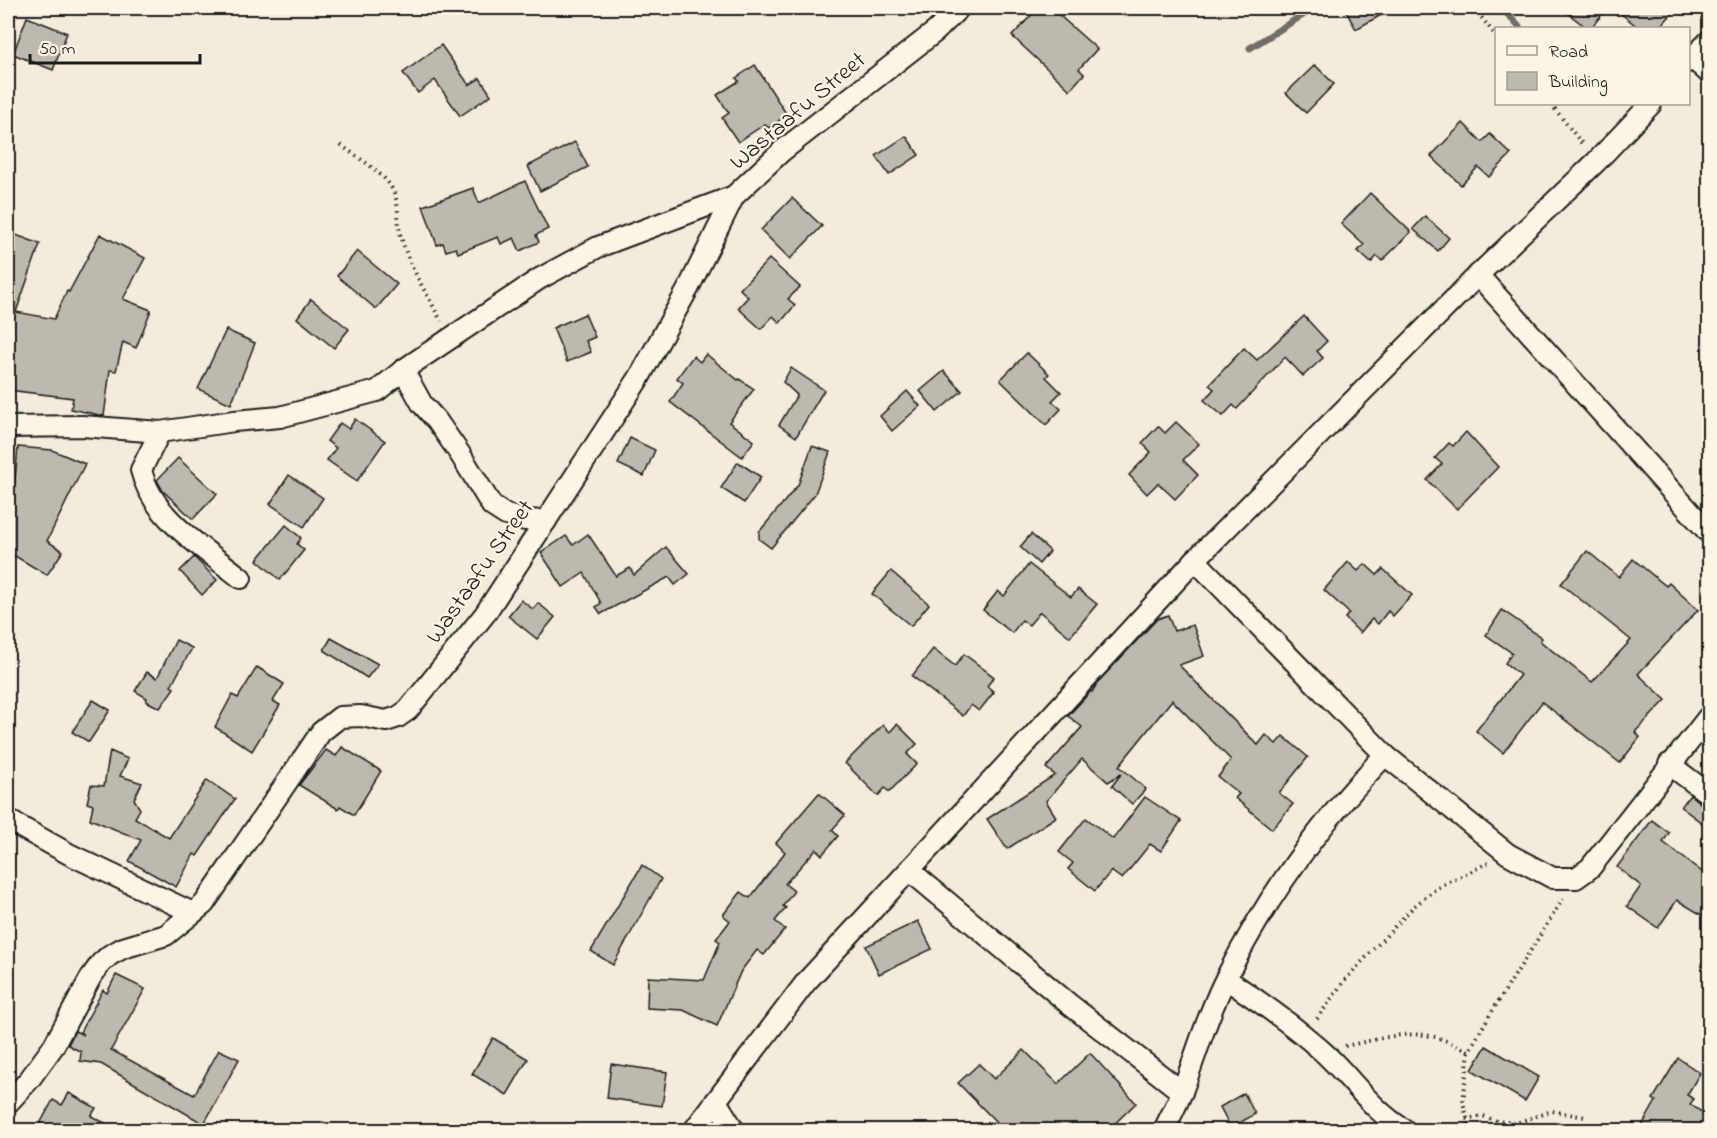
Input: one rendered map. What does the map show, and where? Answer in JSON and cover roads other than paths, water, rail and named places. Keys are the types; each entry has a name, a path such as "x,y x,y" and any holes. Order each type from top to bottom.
{"street":[{"name":"Wastaafu Street","path":"8,1103 29,1080 53,1047 101,963 123,948 166,935 204,904 321,732 340,717 361,716 386,721 408,710 485,614 639,378 689,287 734,196 782,151 936,32 959,8"},
{"path":"1710,40 1690,60 1710,74"},
{"path":"694,1131 807,982 1194,560 1478,275 1596,162 1650,105"},
{"path":"8,427 82,426 160,432 280,417 376,391 403,370 539,279 598,247 734,196"},
{"path":"1478,275 1710,534"},
{"path":"403,370 422,404 448,438 492,506 506,515 525,520 546,521"},
{"path":"160,432 141,470 149,493 173,523 240,578"},
{"path":"1194,560 1385,755 1508,854 1553,878 1576,878 1590,868 1669,764 1710,715"},
{"path":"1164,1131 1182,1092 1226,979 1262,915 1304,849 1348,794 1385,755"},
{"path":"1669,764 1710,795"},
{"path":"8,820 69,854 193,913"},
{"path":"909,870 1069,1004 1182,1092"},
{"path":"1226,979 1269,1007 1322,1051 1365,1096 1405,1131"},
{"path":"716,1101 734,1131"}],"waterway":[{"path":"1250,48 1314,8"},
{"path":"1502,8 1519,27"}]}
